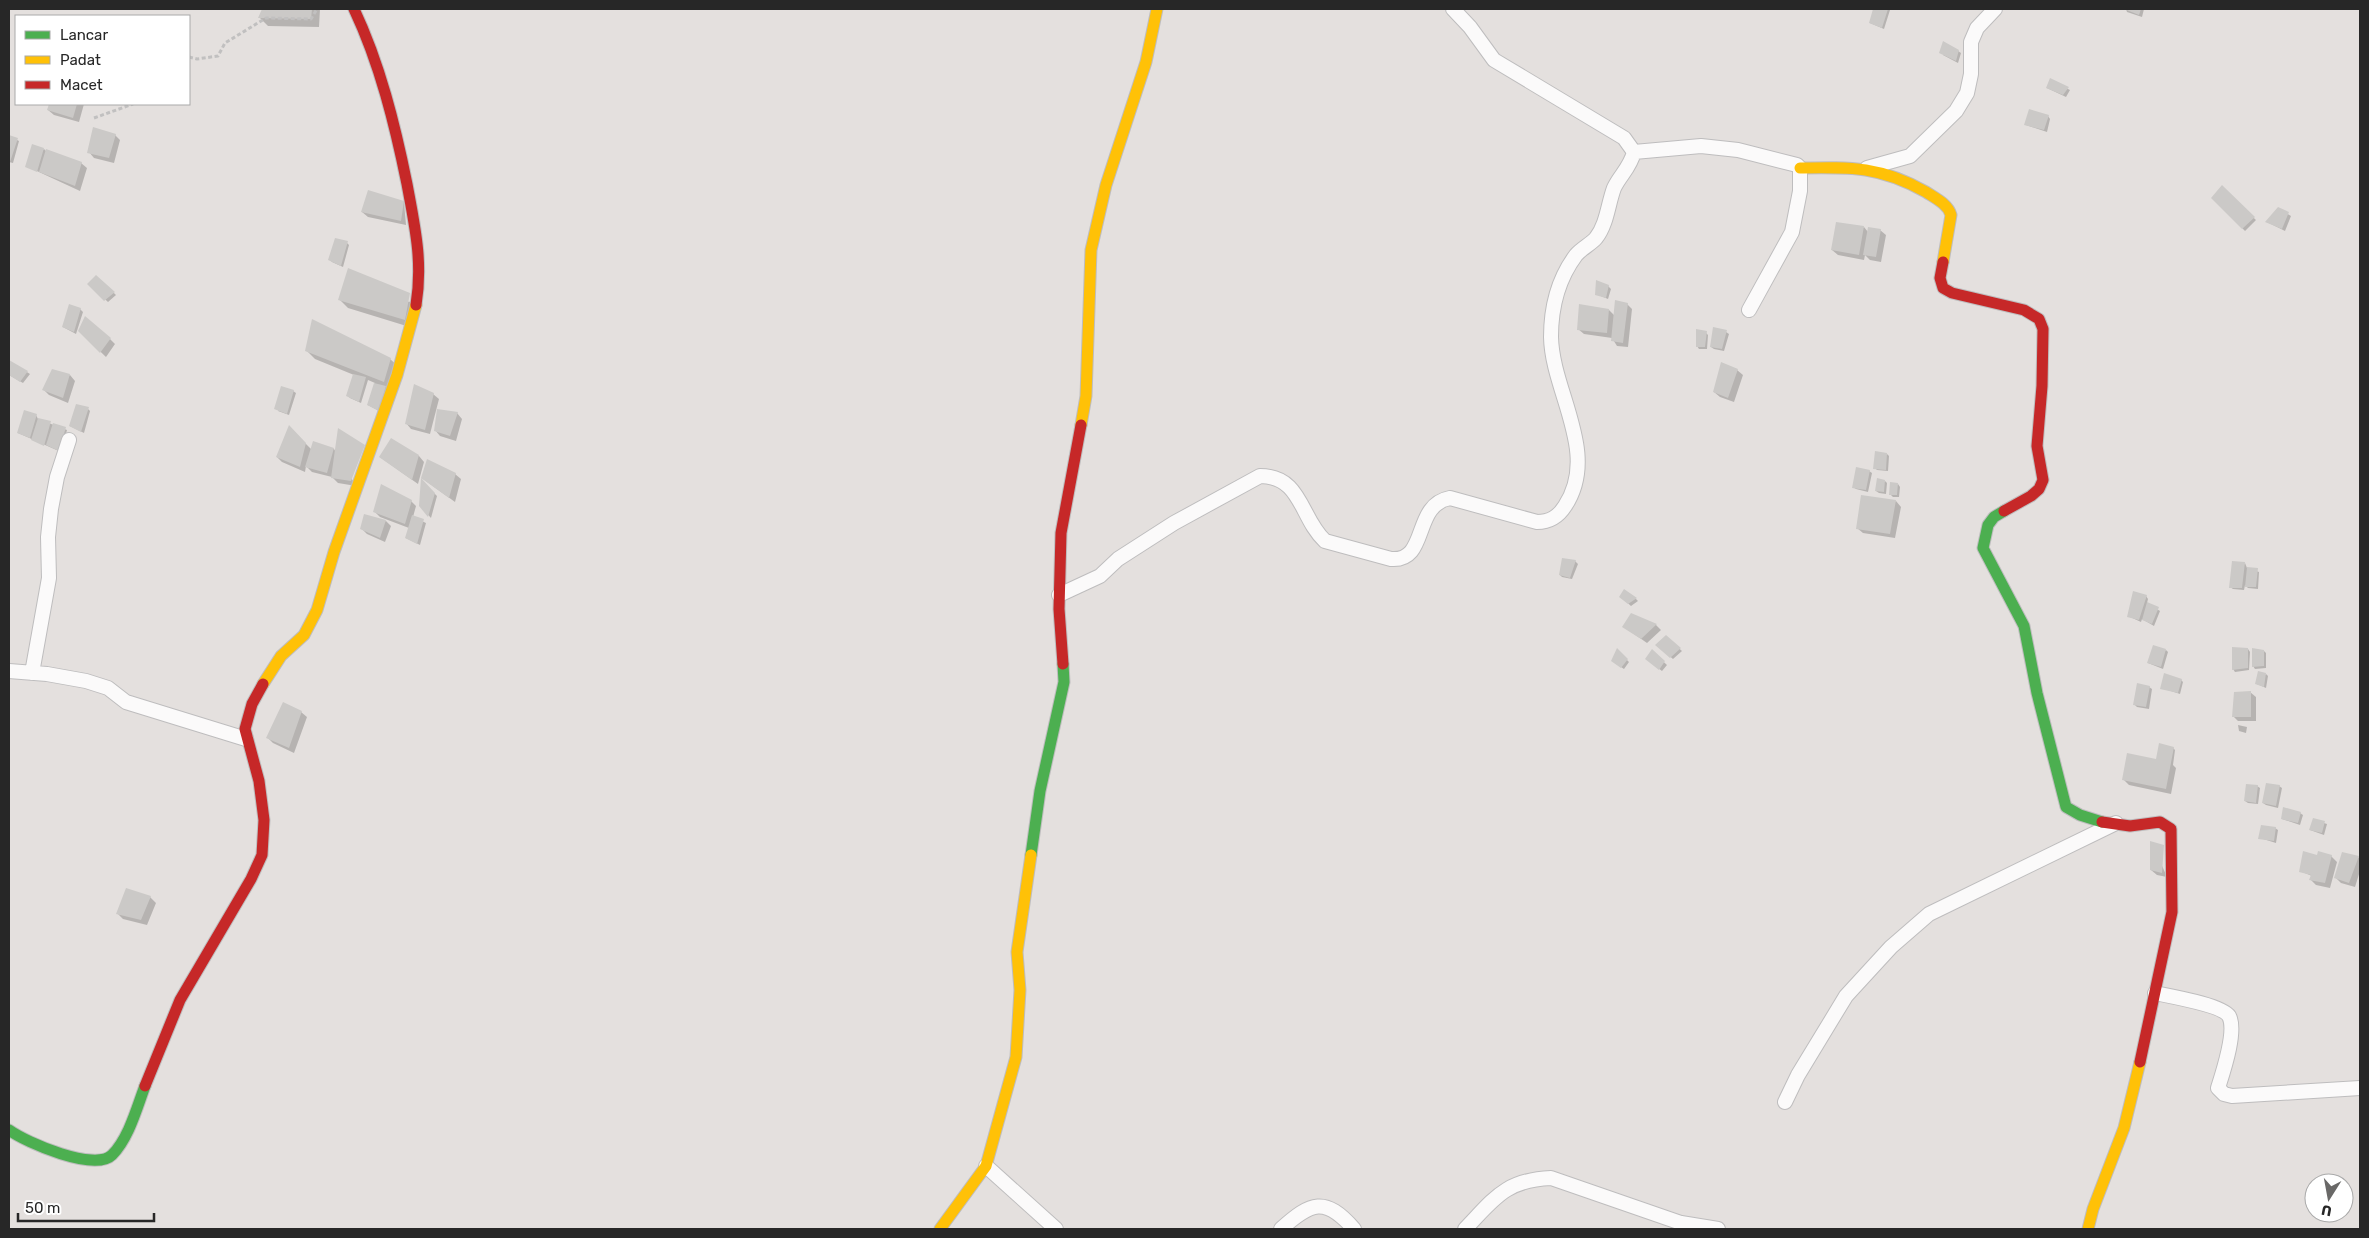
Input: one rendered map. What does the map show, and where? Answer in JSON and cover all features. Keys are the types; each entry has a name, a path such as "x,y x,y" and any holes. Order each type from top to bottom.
{"street":[{"path":"9,1130 23,1140 67,1155 96,1161 105,1160 113,1154 126,1131 180,1000 251,879 262,855 264,820 259,781 246,739 245,728 252,704 266,678 281,656 304,635 317,610 334,552 396,376 418,303 420,279 417,238 395,124 363,28 354,9"},
{"path":"940,1229 986,1166 1016,1057 1020,990 1017,952 1040,791 1064,682 1059,595 1061,533 1086,396 1091,250 1106,185 1146,62 1157,9"},
{"path":"1453,9 1470,27 1494,60 1624,138 1634,152"},
{"path":"1866,169 1910,156 1956,111 1967,93 1972,74 1972,42 1977,28 1995,9"},
{"path":"1634,152 1701,146 1738,150 1798,165 1800,168 1866,169 1878,171 1918,188 1949,209 1952,215 1952,223 1940,278 1943,288 1952,293 2024,310 2033,314 2041,324 2043,330 2042,386 2037,446 2043,480 2039,489 2031,496 1994,516 1988,525 1983,548 2024,626 2035,683 2066,807 2080,816 2131,826 2158,822 2167,824 2171,829 2172,912 2124,1128 2093,1209 2088,1229"},
{"path":"1059,595 1100,576 1118,559 1174,522 1260,476 1272,476 1292,489 1325,540 1391,559 1400,559 1408,556 1413,550 1427,515 1433,505 1441,500 1450,498 1537,522 1546,522 1554,518 1570,500 1578,460 1572,422 1560,381 1551,339 1552,314 1557,289 1577,255 1596,238 1603,227 1615,187 1630,165 1634,152"},
{"path":"1748,310 1792,232 1800,191 1800,168"},
{"path":"32,673 49,578 48,537 51,509 57,477 69,440"},
{"path":"9,671 86,681 108,688 126,702 246,739"},
{"path":"1786,1102 1798,1075 1846,996 1892,947 1929,914 2116,823"},
{"path":"2155,992 2219,1009 2229,1016 2231,1025 2228,1052 2218,1088 2224,1094 2232,1096 2360,1088"},
{"path":"986,1166 1056,1229"},
{"path":"1465,1229 1502,1190 1532,1179 1551,1178 1681,1223 1718,1229"},
{"path":"1281,1229 1306,1210 1317,1206 1333,1208 1354,1229"}],"path":[{"path":"190,57 197,59 218,56 225,43 266,18 311,19 317,9"},
{"path":"94,118 130,105"}],"building":[{"path":"262,9 312,9 311,19 258,18"},
{"path":"1873,9 1888,9 1882,28 1869,23"},
{"path":"2124,9 2141,9 2139,15"},
{"path":"1943,41 1959,50 1956,61 1939,53"},
{"path":"2050,78 2069,87 2063,95 2046,88"},
{"path":"49,105 77,105 73,118 47,110"},
{"path":"2029,109 2049,115 2044,130 2024,125"},
{"path":"93,127 116,134 109,158 87,153"},
{"path":"9,135 18,138 10,162 9,161"},
{"path":"32,144 44,148 37,172 25,167"},
{"path":"46,149 82,162 75,186 39,172"},
{"path":"2222,185 2255,217 2242,229 2211,198"},
{"path":"368,190 404,201 401,221 361,212"},
{"path":"2278,207 2289,212 2282,229 2265,222"},
{"path":"1836,222 1864,226 1859,255 1831,250"},
{"path":"1868,227 1881,229 1876,257 1863,255"},
{"path":"335,238 348,241 341,266 328,260"},
{"path":"348,268 410,293 405,320 338,300"},
{"path":"96,275 115,292 104,301 87,284"},
{"path":"1596,280 1609,285 1606,298 1595,295"},
{"path":"1615,300 1628,303 1623,343 1611,341"},
{"path":"69,304 81,308 74,332 62,327"},
{"path":"1579,304 1609,309 1607,333 1577,330"},
{"path":"85,316 111,338 100,353 78,331"},
{"path":"312,319 391,358 384,382 305,351"},
{"path":"1713,327 1727,330 1722,349 1710,347"},
{"path":"1696,329 1707,331 1705,347 1696,347"},
{"path":"9,360 28,371 20,382 9,375"},
{"path":"1721,362 1738,369 1728,398 1713,392"},
{"path":"52,369 70,374 63,398 42,390"},
{"path":"353,374 366,377 359,402 346,396"},
{"path":"374,383 386,386 379,411 367,405"},
{"path":"414,384 434,393 425,430 405,424"},
{"path":"281,386 294,390 287,414 274,409"},
{"path":"76,404 89,407 81,432 69,426"},
{"path":"437,409 458,412 450,436 434,431"},
{"path":"24,410 37,414 30,438 17,433"},
{"path":"38,418 51,421 44,446 31,440"},
{"path":"53,423 66,427 59,451 46,445"},
{"path":"289,425 306,443 300,467 276,457"},
{"path":"338,428 365,445 351,481 331,478"},
{"path":"391,438 419,455 412,480 379,457"},
{"path":"313,441 334,448 327,473 305,467"},
{"path":"1875,451 1887,453 1886,470 1873,469"},
{"path":"427,459 456,473 449,498 421,478"},
{"path":"1856,467 1870,470 1866,490 1852,488"},
{"path":"421,478 435,493 428,517 419,506"},
{"path":"1877,478 1885,480 1884,492 1875,491"},
{"path":"1890,482 1898,483 1897,495 1889,495"},
{"path":"381,484 412,500 405,524 373,512"},
{"path":"1861,495 1896,500 1890,534 1856,529"},
{"path":"364,514 386,520 380,538 360,529"},
{"path":"412,515 424,519 417,544 405,538"},
{"path":"1562,558 1576,560 1570,578 1559,575"},
{"path":"2232,561 2245,562 2242,588 2229,588"},
{"path":"2247,567 2258,568 2256,587 2245,587"},
{"path":"1624,589 1637,598 1628,604 1619,597"},
{"path":"2133,591 2147,595 2139,620 2127,617"},
{"path":"2147,602 2159,607 2152,624 2142,620"},
{"path":"1631,613 1657,624 1641,639 1622,627"},
{"path":"1666,635 1681,648 1670,658 1655,645"},
{"path":"2153,645 2166,649 2161,667 2147,663"},
{"path":"2232,647 2248,648 2248,668 2232,670"},
{"path":"1617,648 1628,659 1621,668 1611,661"},
{"path":"2252,648 2264,650 2264,666 2252,667"},
{"path":"1652,649 1665,661 1659,670 1645,659"},
{"path":"2258,671 2266,673 2264,687 2255,684"},
{"path":"2164,673 2182,679 2178,693 2160,689"},
{"path":"2137,683 2150,686 2146,707 2133,705"},
{"path":"2251,691 2251,717 2232,717 2234,692"},
{"path":"283,702 302,711 289,748 266,738"},
{"path":"2159,743 2174,747 2166,789 2122,780 2127,753 2156,759"},
{"path":"2266,783 2280,785 2276,806 2262,803"},
{"path":"2246,784 2258,785 2256,803 2244,801"},
{"path":"2283,807 2301,812 2298,823 2281,819"},
{"path":"2313,818 2325,821 2322,833 2309,830"},
{"path":"2261,825 2276,827 2274,841 2258,839"},
{"path":"2150,841 2164,845 2162,873 2150,870"},
{"path":"2303,851 2317,855 2318,851 2332,855 2325,883 2309,880 2311,875 2299,872"},
{"path":"2342,852 2359,856 2349,883 2334,878"},
{"path":"126,888 151,896 141,920 116,914"}],"traffic: fast":[{"path":"2004,511 1994,517 1988,525 1983,548 2024,626 2037,693 2066,807 2080,815 2102,822"},
{"path":"1031,855 1040,791 1064,682 1063,664"},
{"path":"9,1130 30,1142 61,1154 91,1160 103,1159 112,1155 123,1140 132,1122 145,1086"}],"traffic: slow":[{"path":"1081,425 1086,396 1091,250 1106,185 1146,62 1157,9"},
{"path":"1800,168 1850,168 1879,173 1909,183 1937,199 1944,204 1951,215 1943,262"},
{"path":"263,684 281,656 304,635 317,610 334,552 397,375 416,305"},
{"path":"940,1229 986,1166 1016,1057 1020,990 1017,952 1031,855"},
{"path":"2088,1229 2093,1209 2124,1128 2140,1062"}],"traffic: jam":[{"path":"354,9 372,51 386,95 407,184 418,259 419,274 416,305"},
{"path":"1943,262 1940,278 1943,288 1952,293 2024,310 2039,319 2043,329 2042,386 2037,446 2043,480 2039,489 2031,496 2004,511"},
{"path":"1063,664 1059,609 1061,533 1081,425"},
{"path":"145,1086 180,1000 251,879 262,855 264,820 259,781 245,729 252,704 263,684"},
{"path":"2102,822 2130,826 2160,822 2171,829 2172,912 2140,1062"}]}
